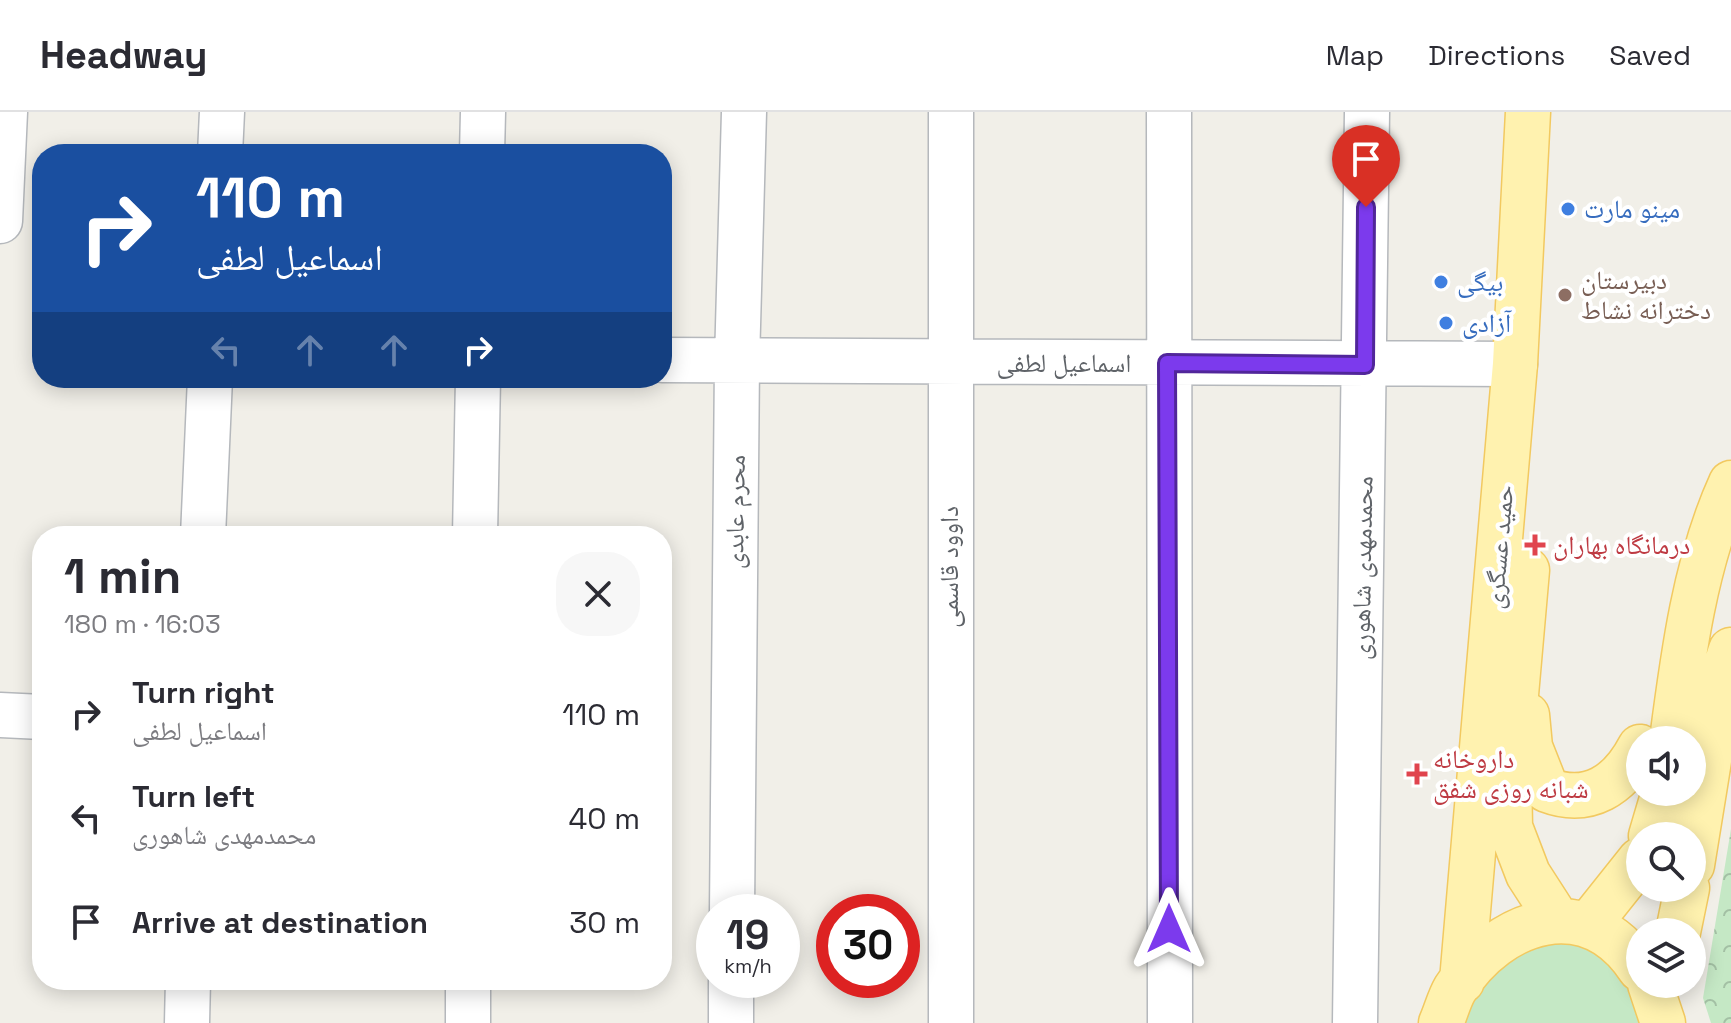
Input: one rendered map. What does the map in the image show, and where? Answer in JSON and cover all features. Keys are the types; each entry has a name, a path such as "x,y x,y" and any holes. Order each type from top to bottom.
{"main road":[{"name":"حمید عسگری","path":"1462,981 1515,364 1528,112"},
{"name":"حمید عسگری","path":"1557,112 1522,645 1509,774 1510,827 1528,874 1573,921"},
{"path":"1674,726 1682,668 1710,541 1731,483"},
{"path":"1522,645 1530,747 1547,790 1563,796 1586,796 1611,786 1626,766"},
{"path":"1699,822 1723,674 1731,650"},
{"path":"1651,726 1682,668"},
{"path":"1441,1023 1455,989 1483,956 1509,937 1573,921 1626,873"},
{"path":"1573,921 1613,938 1656,999"}],"street":[{"path":"0,221 5,112"},
{"path":"220,144 222,112"},
{"path":"482,144 483,112"},
{"name":"محرم عابدی","path":"732,894 737,361 744,112"},
{"name":"داوود قاسمی","path":"951,112 948,362 951,1023"},
{"path":"1169,112 1170,1023"},
{"name":"محمدمهدی شاهوری","path":"1355,1023 1367,112"},
{"name":"اسماعیل لطفی","path":"672,360 1515,364"},
{"path":"203,526 210,388"},
{"path":"475,526 478,388"},
{"path":"0,715 32,717"},
{"path":"187,1023 188,990"},
{"path":"468,990 468,1023"},
{"path":"731,998 731,1023"}],"green space":[{"path":"1731,829 1731,1023 1711,1023 1703,998 1706,998 1706,980"},
{"path":"1569,938 1608,963 1624,980 1626,998 1632,998 1640,1023 1458,1023 1479,985 1512,951"}],"place":[{"name":"مینو مارت","path":"1568,209"},
{"name":"بیگی","path":"1441,282"},
{"name":"دبیرستان دخترانه نشاط","path":"1565,295"},
{"name":"آزادی","path":"1446,323"},
{"name":"درمانگاه بهاران","path":"1535,545"},
{"name":"داروخانه شبانه روزی شفق","path":"1417,774"}],"route":[{"path":"1169,929 1167,363 1365,365 1366,207"}]}
